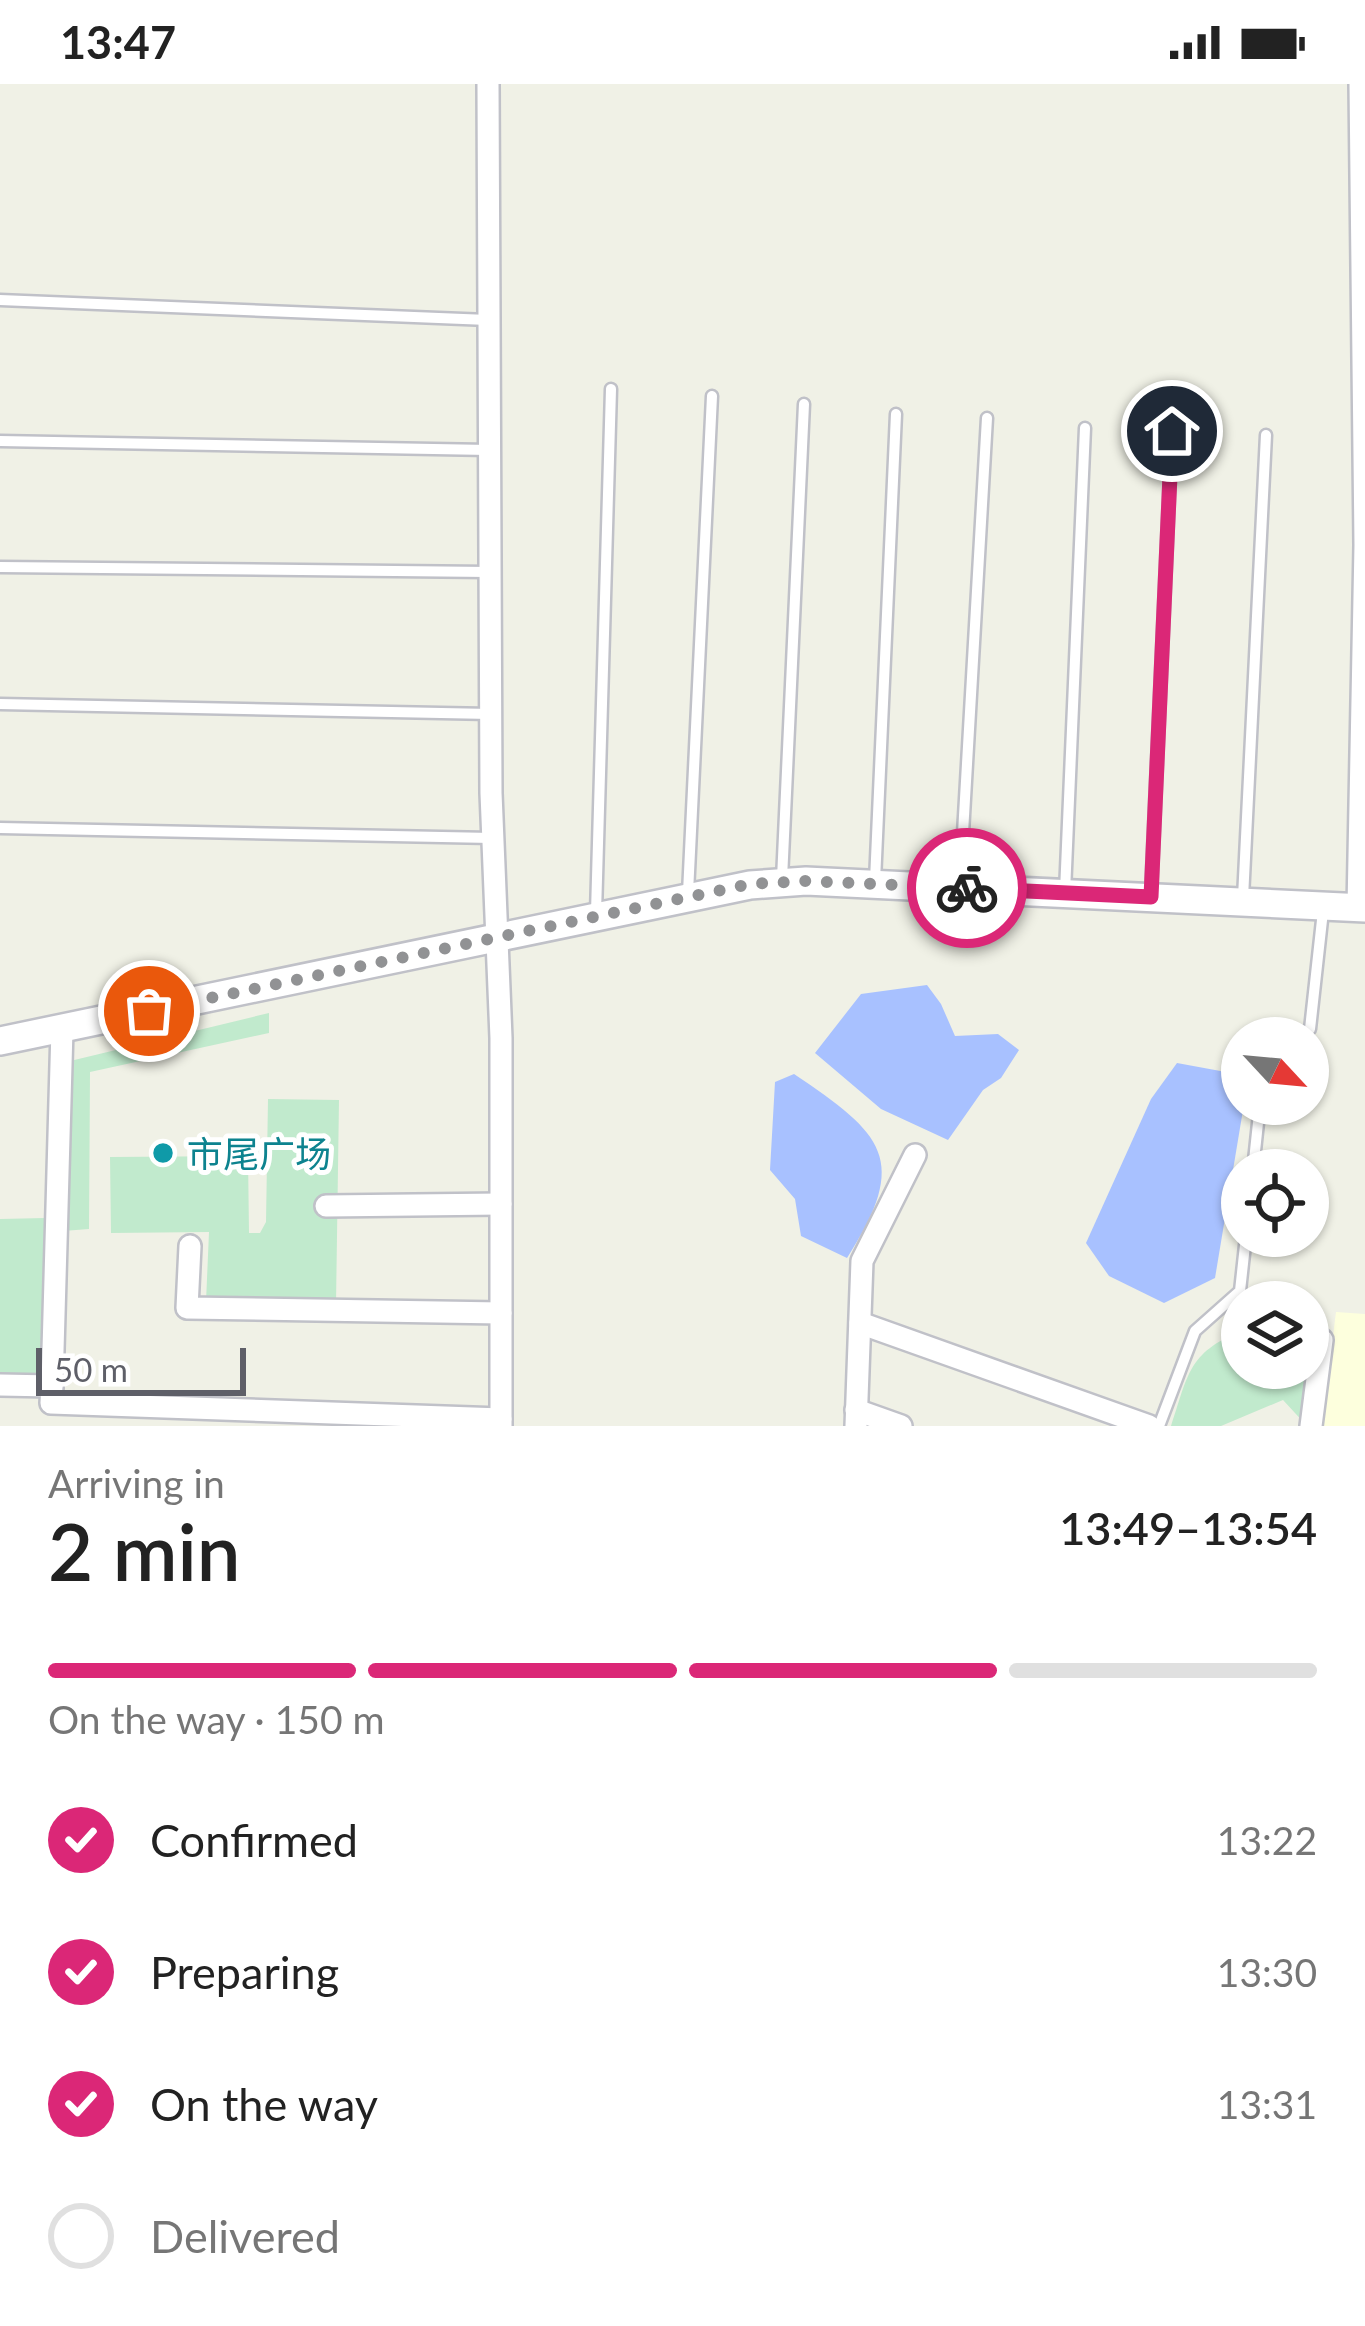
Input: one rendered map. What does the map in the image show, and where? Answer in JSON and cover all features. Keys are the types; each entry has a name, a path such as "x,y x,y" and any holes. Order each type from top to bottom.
{"street":[{"path":"0,1385 51,1405 501,1422 490,714 488,84"},
{"path":"1360,84 1361,908"},
{"path":"0,1041 688,896 782,882 1323,906"},
{"path":"51,1405 62,1028"},
{"path":"902,1426 856,1418 862,1262 915,1155"},
{"path":"326,1206 501,1204"},
{"path":"190,1246 188,1308 501,1313"},
{"path":"860,1324 1149,1426"},
{"path":"1311,1426 1316,1389"}],"lane":[{"path":"0,300 489,320"},
{"path":"596,917 611,389"},
{"path":"688,896 712,396"},
{"path":"782,882 804,404"},
{"path":"874,884 896,415"},
{"path":"960,888 987,418"},
{"path":"1065,895 1085,428"},
{"path":"1151,897 1172,431"},
{"path":"1243,902 1266,435"},
{"path":"0,442 489,450"},
{"path":"0,567 489,572"},
{"path":"0,704 490,714"},
{"path":"0,828 492,838"},
{"path":"1311,1017 1323,906 1361,908"},
{"path":"1159,1426 1195,1331 1240,1291 1244,1257"}],"shaded area":[{"path":"269,1013 269,1033 90,1072 89,1229 63,1231 66,1062"},
{"path":"268,1099 339,1100 336,1304 206,1302 209,1232 111,1233 110,1157 248,1156 249,1233 260,1233 266,1222"},
{"path":"45,1218 42,1374 0,1374 0,1219"},
{"path":"1336,1312 1365,1314 1365,1426 1322,1426"},
{"path":"1219,1342 1221,1389 1313,1389 1307,1426 1283,1400 1221,1426 1171,1426 1191,1370"}],"water":[{"path":"927,985 955,1036 998,1034 1019,1050 948,1140 881,1109 815,1053 861,994"},
{"path":"1177,1063 1221,1071 1221,1125 1240,1125 1236,1149 1221,1149 1221,1242 1215,1278 1164,1303 1109,1276 1086,1243 1151,1099"},
{"path":"794,1074 849,1114 878,1151 882,1172 878,1196 847,1258 801,1236 795,1199 770,1170 775,1082"}],"way so far":[{"path":"149,1011 750,884 806,881 967,888"}],"place":[{"name":"市尾广场","path":"163,1153"}],"route":[{"path":"967,888 1151,897 1172,431"}]}
